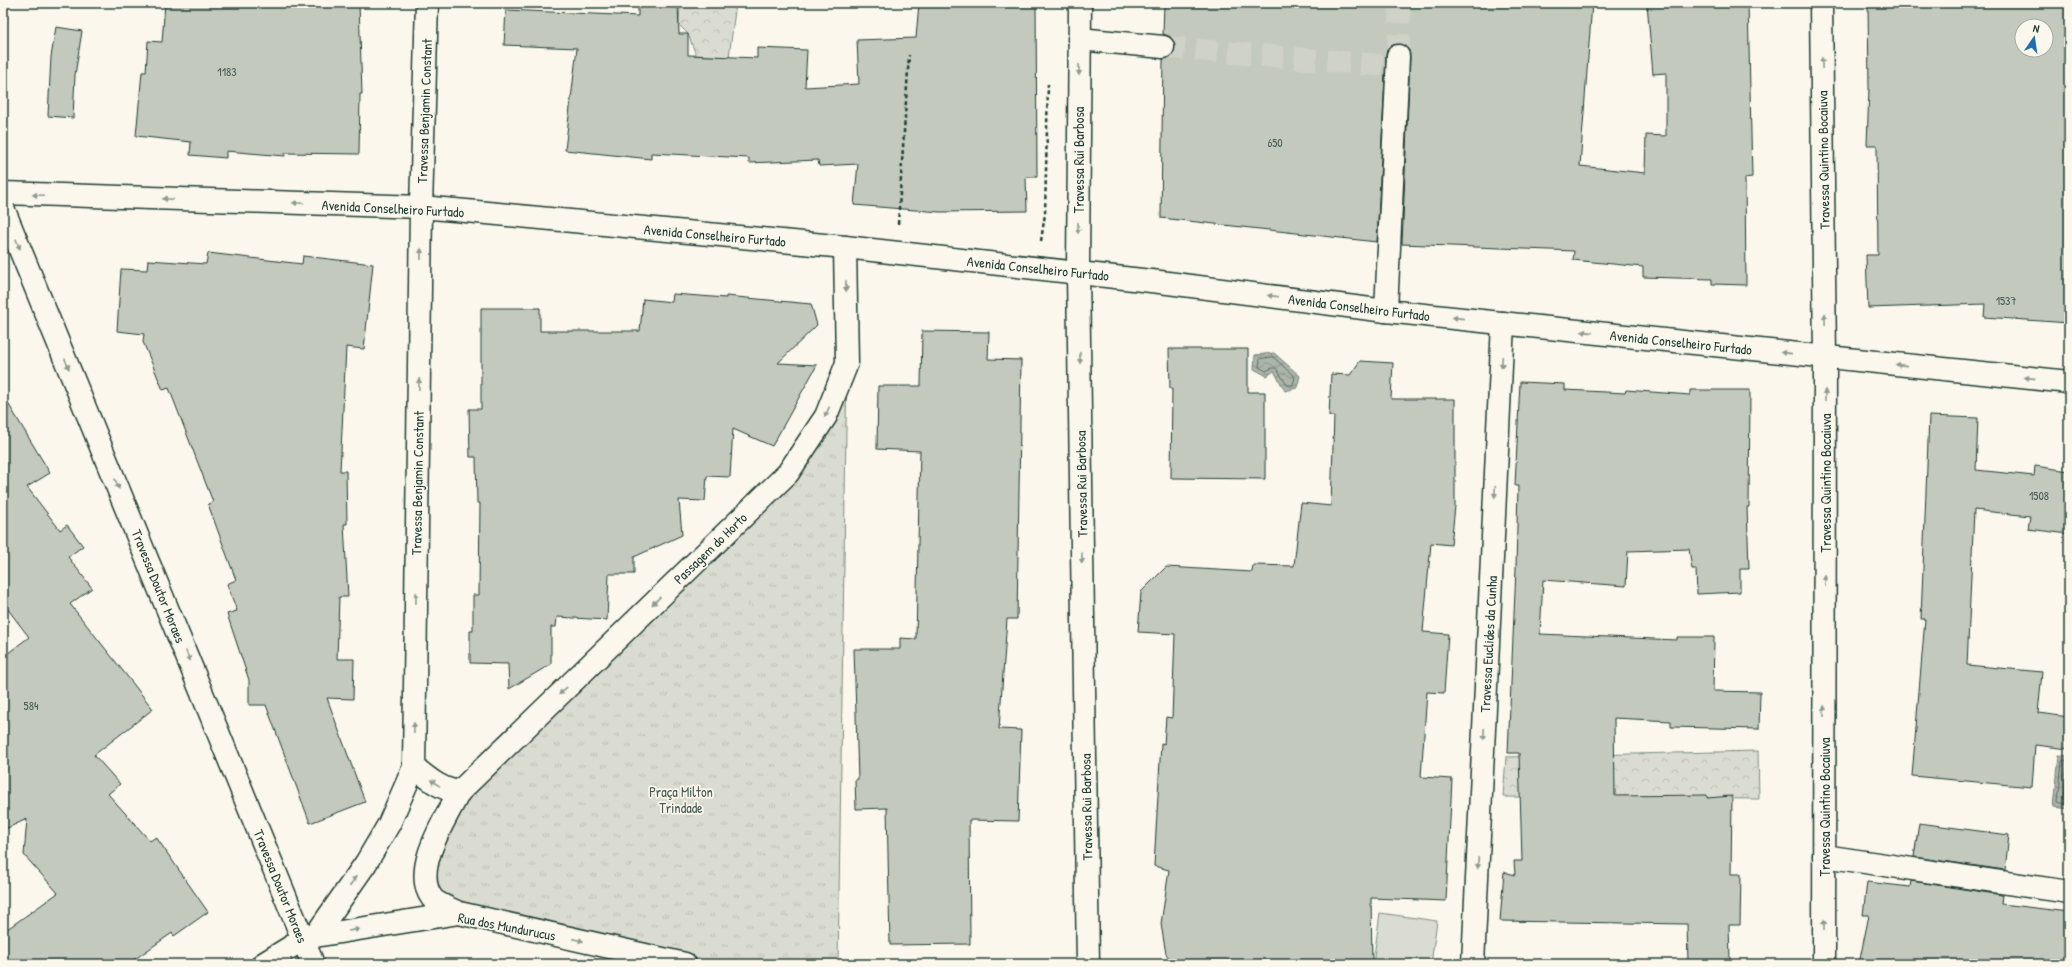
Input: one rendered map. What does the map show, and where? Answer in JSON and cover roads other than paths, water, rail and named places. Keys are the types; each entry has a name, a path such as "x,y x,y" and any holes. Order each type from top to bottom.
{"street":[{"name":"Travessa Benjamin Constant","path":"309,938 366,863 389,824 414,767 421,207 428,3"},
{"name":"Travessa Rui Barbosa","path":"1080,3 1078,273 1088,964"},
{"name":"Travessa Quintino Bocaiuva","path":"1821,3 1825,358 1824,964"},
{"path":"1079,39 1163,48"},
{"path":"1386,311 1395,63"},
{"name":"Avenida Conselheiro Furtado","path":"3,194 421,207 845,247 1078,273 1386,311 1825,358 2069,382"},
{"name":"Travessa Doutor Moraes","path":"3,208 271,858 309,938 313,964"},
{"name":"Passagem do Horto","path":"459,914 432,898 425,880 427,857 459,792 788,473 826,416 847,363 845,247"},
{"name":"Travessa Euclides da Cunha","path":"1473,964 1503,323"},
{"path":"414,767 436,784 447,790 459,792"},
{"path":"1824,856 2069,892"},
{"name":"Rua dos Mundurucus","path":"262,964 309,938 459,914 685,964"}],"water":[{"path":"1274,353 1300,376 1297,388 1285,391 1274,371 1267,376 1254,369 1255,355"},
{"path":"2059,755 2069,756 2069,809 2054,807"}],"tunnel":[{"path":"1398,56 1400,3"},
{"path":"1163,47 1390,66"}],"park label":[{"name":"Praça Milton Trindade","path":"681,800"}]}
